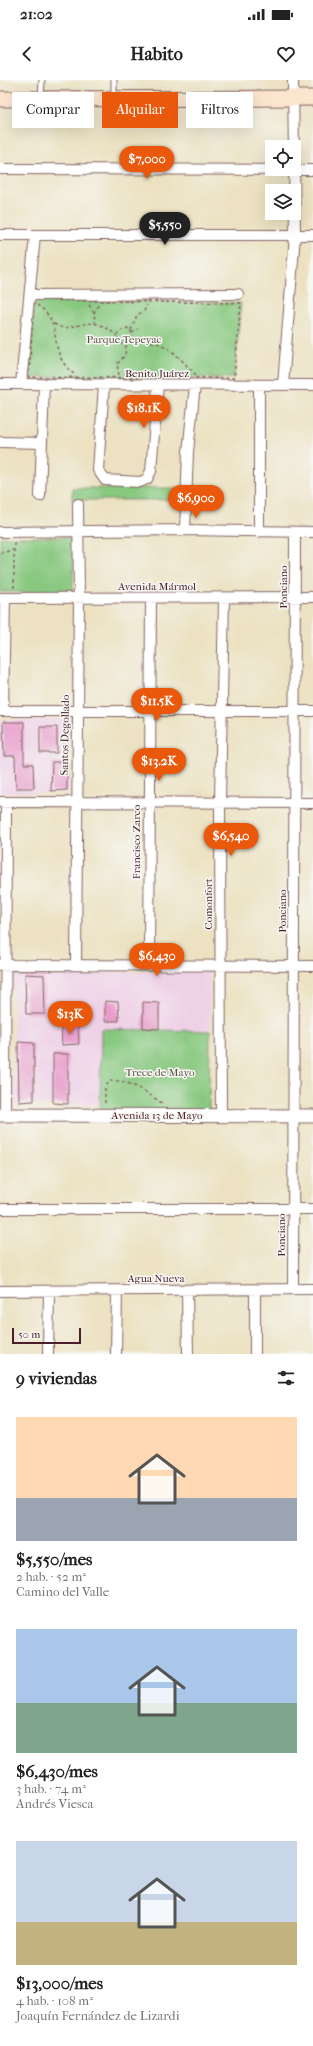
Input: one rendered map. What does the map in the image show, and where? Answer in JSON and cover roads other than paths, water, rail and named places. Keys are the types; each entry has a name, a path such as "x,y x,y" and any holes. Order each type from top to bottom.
{"main road":[{"path":"178,98 313,98"},
{"path":"0,99 12,99"}],"street":[{"path":"293,80 295,140"},
{"path":"0,169 265,170"},
{"path":"301,170 313,170"},
{"path":"283,385 295,235 295,176"},
{"path":"0,235 313,235"},
{"path":"21,384 32,298 34,235"},
{"path":"32,298 238,294"},
{"path":"184,530 188,452 197,381"},
{"name":"Benito Juárez","path":"0,384 158,385 197,381 259,385 313,385"},
{"path":"40,496 44,384"},
{"path":"104,385 97,465 100,476 105,480 140,482 147,479 151,471 158,385"},
{"path":"259,385 259,532"},
{"path":"0,442 42,443"},
{"name":"Santos Degollado","path":"76,965 79,597 78,504"},
{"path":"0,532 184,530 313,532"},
{"name":"Ponciano","path":"293,1289 292,1116 296,711 295,532"},
{"name":"Avenida Mármol","path":"6,598 313,597"},
{"path":"6,598 2,711 313,711"},
{"name":"Francisco Zarco","path":"149,966 148,803 151,598"},
{"name":"Comonfort","path":"221,1115 220,802 224,598"},
{"path":"3,1115 3,802 313,803"},
{"path":"3,965 313,966"},
{"name":"Avenida 13 de Mayo","path":"3,1115 313,1116"},
{"path":"0,1210 313,1209"},
{"name":"Agua Nueva","path":"0,1290 313,1290"},
{"path":"116,1354 117,1290"},
{"path":"187,1290 188,1354"},
{"path":"255,1290 255,1354"},
{"path":"48,1354 49,1291"}],"lane":[{"path":"41,92 42,80"},
{"path":"114,80 114,92"}],"park label":[{"name":"Parque Tepeyac","path":"124,339"},
{"name":"Trece de Mayo","path":"160,1072"}]}
